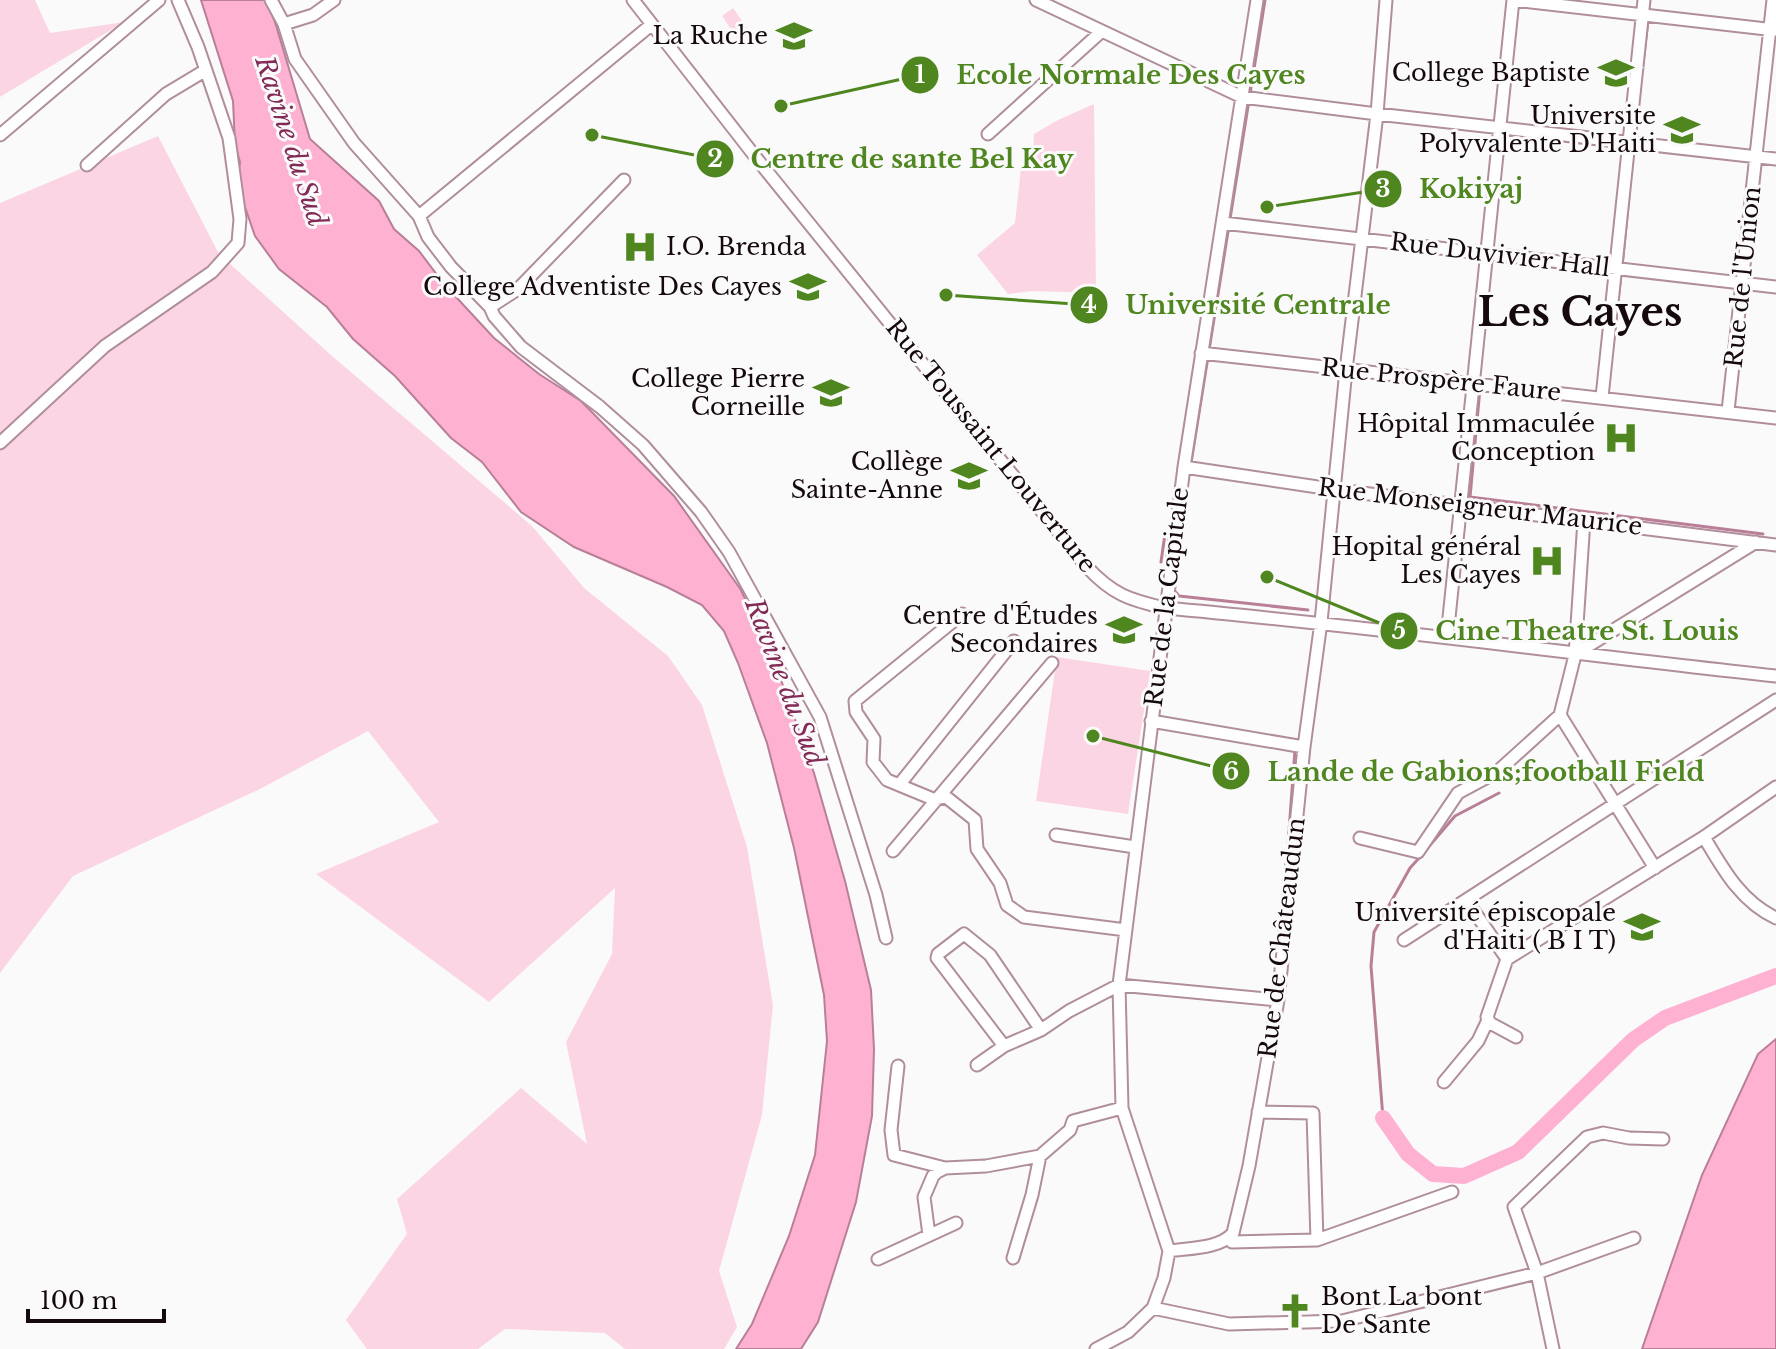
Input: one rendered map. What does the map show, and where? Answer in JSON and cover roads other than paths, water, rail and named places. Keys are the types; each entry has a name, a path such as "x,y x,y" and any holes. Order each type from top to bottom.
{"street":[{"path":"0,135 159,0"},
{"path":"0,443 105,346 212,272 238,243 240,219 229,138 178,0"},
{"path":"271,0 284,24 295,59 354,143 419,216 428,237 443,257 490,307 521,347 600,407 643,445 701,512 737,565 820,717 876,895 886,938"},
{"path":"284,24 313,15 334,0"},
{"name":"Rue Toussaint Louverture","path":"633,0 1107,588 1139,602 1165,608 1321,622 1575,655 1776,676"},
{"path":"1036,0 1242,97 1776,159"},
{"name":"Rue de la Capitale","path":"1169,1251 1122,1108 1119,985 1184,467 1257,0"},
{"name":"Rue de Châteaudun","path":"1230,1238 1249,1166 1278,1000 1377,114 1386,0"},
{"path":"1447,637 1513,0 1773,29"},
{"path":"1602,397 1644,0"},
{"name":"Rue de l'Union","path":"1728,411 1755,156 1773,29 1773,0"},
{"path":"419,216 651,25"},
{"path":"988,134 1102,31"},
{"path":"87,165 166,94 206,70"},
{"path":"490,307 518,289 624,180"},
{"name":"Rue Duvivier Hall","path":"1223,223 1776,287"},
{"name":"Rue Prospère Faure","path":"1201,353 1776,418"},
{"name":"Rue Monseigneur Maurice","path":"1184,467 1334,490 1776,545"},
{"path":"1360,838 1418,852 1458,793 1497,772 1560,715 1575,655 1584,520"},
{"path":"1575,655 1756,542"},
{"path":"962,614 855,701 856,712 874,739 873,762 887,780 937,799 946,797 975,820 977,849 1000,883 1007,905 1015,912 1024,917 1126,930"},
{"path":"899,785 1014,641"},
{"path":"893,851 1052,663"},
{"path":"1404,940 1776,700"},
{"path":"1560,715 1655,868"},
{"path":"1151,721 1304,747"},
{"path":"1444,1082 1478,1041 1488,1020 1487,1014 1507,959 1704,837 1776,787"},
{"path":"1056,835 1135,847"},
{"path":"1704,837 1727,876 1748,900 1776,918"},
{"path":"1467,901 1507,959"},
{"path":"1004,1046 937,958 964,934 990,955 1041,1030"},
{"path":"977,1065 1004,1046 1041,1030 1069,1011 1119,985 1278,1000"},
{"path":"1488,1020 1516,1037"},
{"path":"898,1066 891,1130 894,1155 945,1168 986,1166 1040,1156 1070,1130 1073,1121 1122,1108"},
{"path":"1258,1112 1313,1113 1317,1240"},
{"path":"1553,1349 1537,1273 1514,1207 1587,1137 1603,1133 1663,1139"},
{"path":"1013,1258 1040,1156"},
{"path":"929,1235 924,1197 933,1176 945,1168"},
{"path":"1096,1349 1128,1332 1153,1308 1164,1278 1169,1251 1219,1243 1230,1238 1232,1242 1317,1240 1452,1192"},
{"path":"878,1259 956,1223"},
{"path":"1153,1308 1229,1324 1342,1321 1537,1273 1634,1238"}],"water":[{"name":"Ravine du Sud","path":"201,0 266,0 310,139 379,201 394,229 419,251 444,284 494,338 539,374 581,401 674,496 741,590 780,677 814,773 845,881 871,990 874,1049 872,1116 856,1202 818,1322 801,1349 736,1349 752,1324 789,1236 815,1155 827,1041 824,995 794,848 767,743 724,631 702,605 574,547 521,512 482,462 451,438 395,376 353,339 327,307 279,269 255,236 237,184 240,162 235,144 233,101"},
{"path":"1776,1039 1776,1349 1642,1349 1702,1175 1758,1054"}],"waterway":[{"path":"1191,463 1265,0"},
{"path":"1648,12 1649,0"},
{"path":"1642,72 1648,20"},
{"path":"1622,267 1629,195"},
{"path":"1608,390 1621,274"},
{"path":"1482,388 1470,497 1763,534"},
{"path":"1186,495 1189,471"},
{"path":"1161,562 1165,534"},
{"path":"1173,589 1179,596 1308,610"},
{"path":"1285,885 1295,750"},
{"path":"1425,851 1455,816 1499,793"},
{"path":"1383,1118 1371,966 1374,932 1410,868 1420,857"},
{"path":"1383,1118 1408,1154 1433,1174 1464,1176 1518,1152 1633,1040 1665,1018 1776,976"}],"place":[{"name":"La Ruche","path":"794,36"},
{"name":"College Baptiste","path":"1616,73"},
{"name":"Ecole Normale Des Cayes","path":"781,106"},
{"name":"Universite Polyvalente D'Haiti","path":"1682,130"},
{"name":"Centre de sante Bel Kay","path":"592,135"},
{"name":"Kokiyaj","path":"1267,207"},
{"name":"I.O. Brenda","path":"640,247"},
{"name":"College Adventiste Des Cayes","path":"808,287"},
{"name":"Université Centrale","path":"946,295"},
{"name":"College Pierre Corneille","path":"831,393"},
{"name":"Hôpital Immaculée Conception","path":"1621,438"},
{"name":"Collège Sainte-Anne","path":"969,476"},
{"name":"Hopital général Les Cayes","path":"1547,561"},
{"name":"Cine Theatre St. Louis","path":"1267,577"},
{"name":"Centre d'Études Secondaires","path":"1124,630"},
{"name":"Lande de Gabions;football Field","path":"1093,736"},
{"name":"Université épiscopale d'Haiti ( B I T)","path":"1642,927"},
{"name":"Bont La bont De Sante","path":"1295,1311"}],"district":[{"name":"Les Cayes","path":"1580,312"}]}
